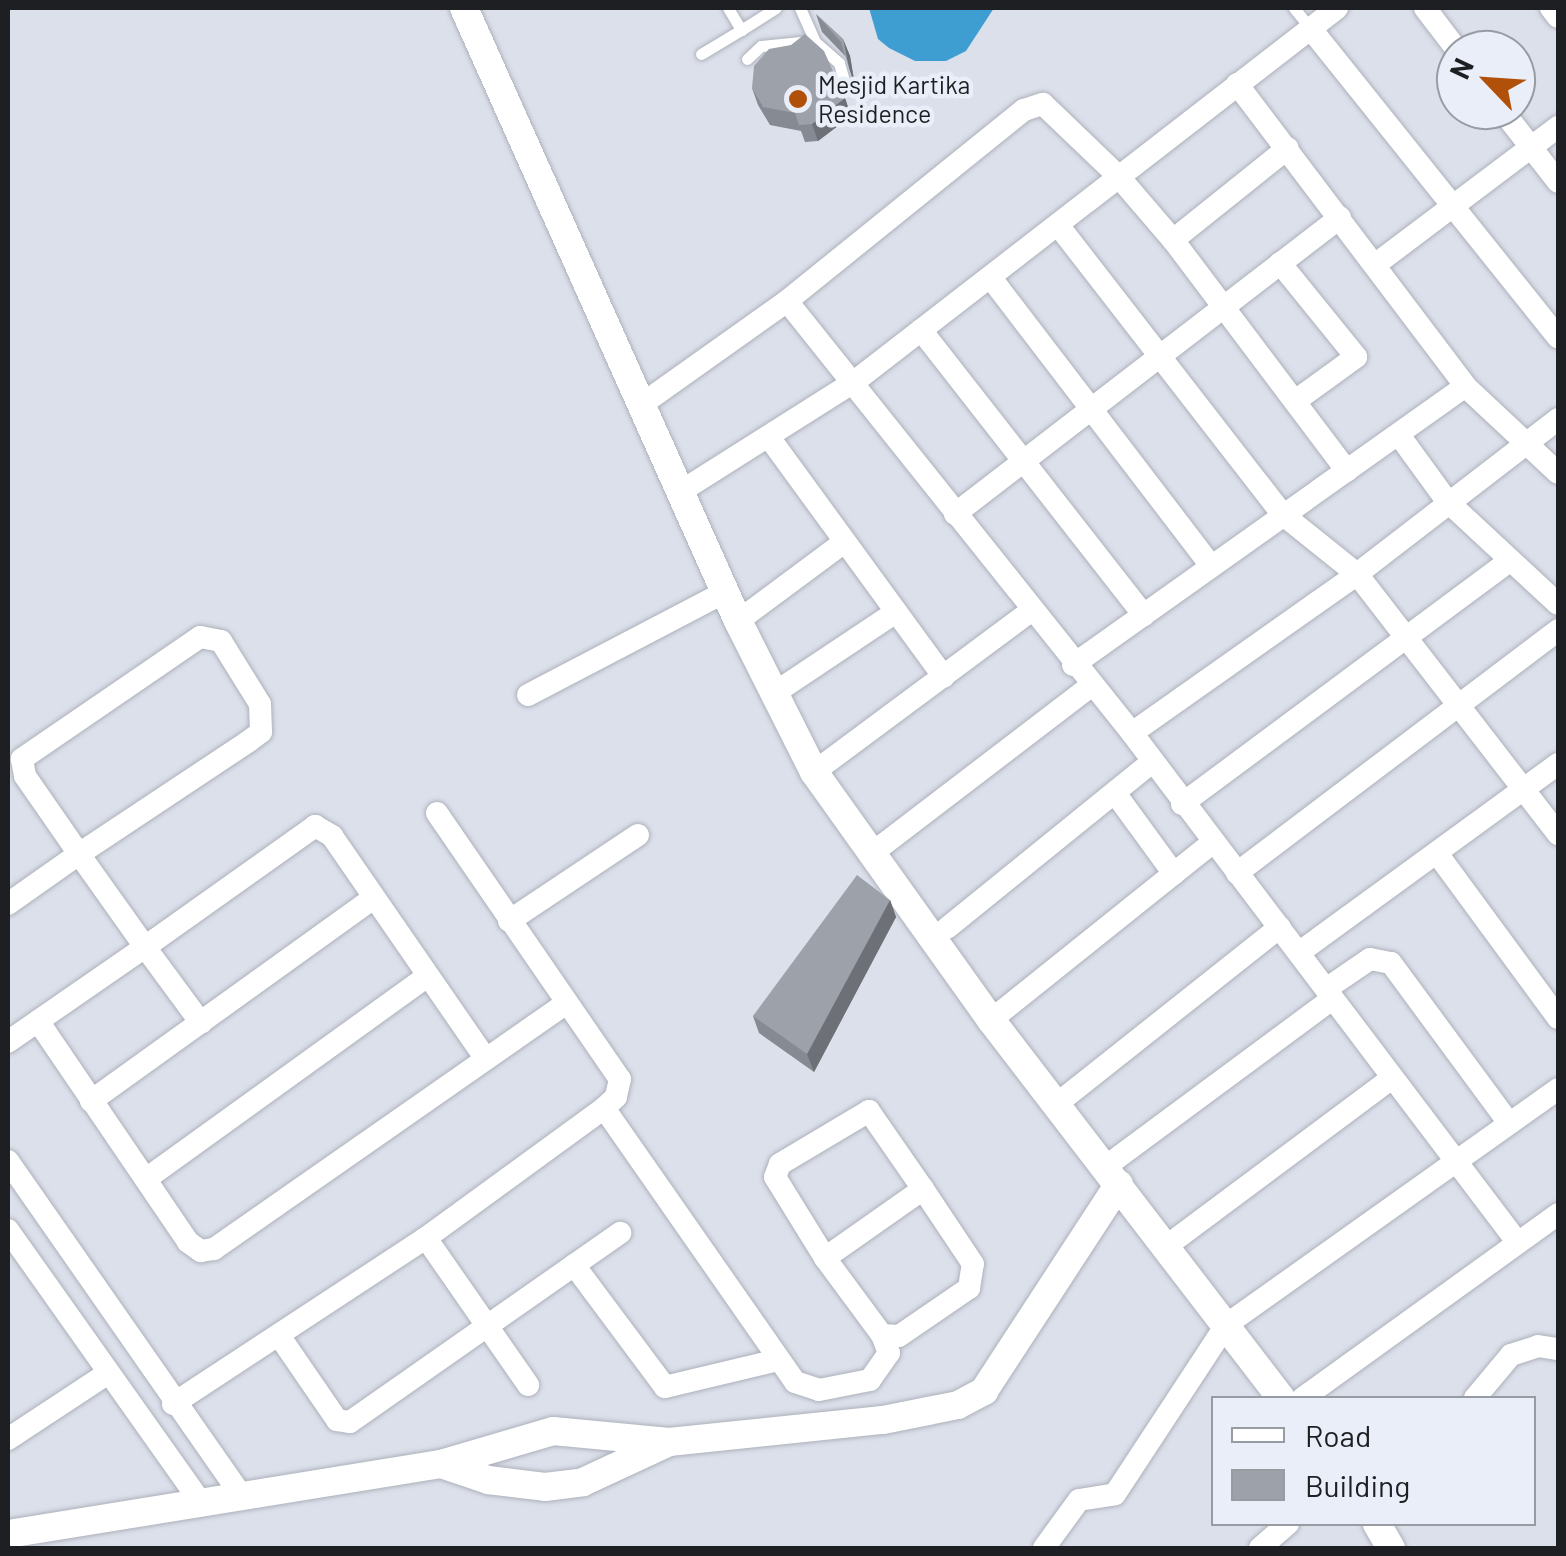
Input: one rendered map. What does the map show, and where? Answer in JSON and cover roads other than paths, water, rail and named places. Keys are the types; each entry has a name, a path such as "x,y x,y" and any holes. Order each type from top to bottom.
{"street":[{"path":"464,8 645,402 738,621 814,772 991,1020 1168,1245 1279,1396"},
{"path":"684,490 771,440 854,382 1338,8"},
{"path":"1425,8 1442,30"},
{"path":"1551,8 1558,17"},
{"path":"1311,29 1456,205 1558,337"},
{"path":"1236,84 1376,264 1464,386 1558,474"},
{"path":"645,402 787,301 1035,105 1050,110 1119,177 1173,240 1298,399 1347,471"},
{"path":"1376,264 1558,127"},
{"path":"1517,130 1558,182"},
{"path":"1173,240 1288,148"},
{"path":"955,514 1340,217"},
{"path":"1058,225 1281,512 1357,574 1558,834"},
{"path":"1280,262 1356,357 1298,399"},
{"path":"991,278 1093,406 1211,566"},
{"path":"787,301 1073,665 1132,733 1182,804 1300,952 1516,1240"},
{"path":"921,330 1144,616"},
{"path":"1073,665 1281,512 1347,471 1464,386"},
{"path":"1132,733 1357,574 1558,419"},
{"path":"1399,434 1447,502 1558,604"},
{"path":"771,440 944,678"},
{"path":"738,621 844,543"},
{"path":"1182,804 1408,642 1509,561"},
{"path":"528,696 727,591"},
{"path":"814,772 1031,611"},
{"path":"773,694 896,612"},
{"path":"1237,874 1461,710 1558,630"},
{"path":"8,904 79,854 261,732 260,704 212,634 22,759 23,773 79,854 201,1022"},
{"path":"871,854 1091,686"},
{"path":"947,928 1152,762"},
{"path":"1300,952 1439,856 1558,764"},
{"path":"1114,793 1174,874"},
{"path":"173,1404 426,1238 616,1097 620,1079 437,813"},
{"path":"8,1042 315,826 332,836 484,1056"},
{"path":"509,921 638,834"},
{"path":"991,1020 1212,843"},
{"path":"1439,856 1558,1018"},
{"path":"91,1101 373,898"},
{"path":"1058,1103 1280,927"},
{"path":"8,1534 240,1492 441,1464 553,1430 670,1442 883,1420 958,1404 984,1391 1087,1230 1108,1170 1370,959 1391,963 1509,1122"},
{"path":"146,1178 427,976"},
{"path":"38,1021 188,1242 214,1249 484,1056 565,1004"},
{"path":"1168,1245 1392,1078"},
{"path":"1044,1548 1079,1500 1115,1494 1226,1326 1558,1089"},
{"path":"604,1108 778,1360 806,1388 870,1380 889,1352 882,1334 777,1186 780,1164 869,1111 923,1189 975,1276 970,1288 899,1336 882,1334"},
{"path":"8,1161 173,1404 240,1492"},
{"path":"825,1258 923,1189"},
{"path":"1307,1396 1516,1240 1558,1214"},
{"path":"8,1230 199,1500"},
{"path":"280,1337 337,1420 350,1422 620,1233"},
{"path":"426,1238 528,1386"},
{"path":"574,1265 665,1387 778,1360"},
{"path":"1477,1396 1511,1356 1529,1347 1558,1349"},
{"path":"8,1439 108,1373"},
{"path":"441,1464 488,1480 545,1487 583,1482 670,1442"},
{"path":"1260,1548 1286,1526"},
{"path":"1378,1526 1391,1548"}],"lane":[{"path":"728,8 741,30"},
{"path":"701,54 776,8"},
{"path":"800,8 815,42 839,63 846,88"},
{"path":"1294,8 1311,29"},
{"path":"747,59 781,41 815,42"}],"water":[{"path":"869,8 994,8 966,51 946,61 915,61 878,39"}],"place":[{"name":"Mesjid Kartika Residence","path":"798,99"}]}
